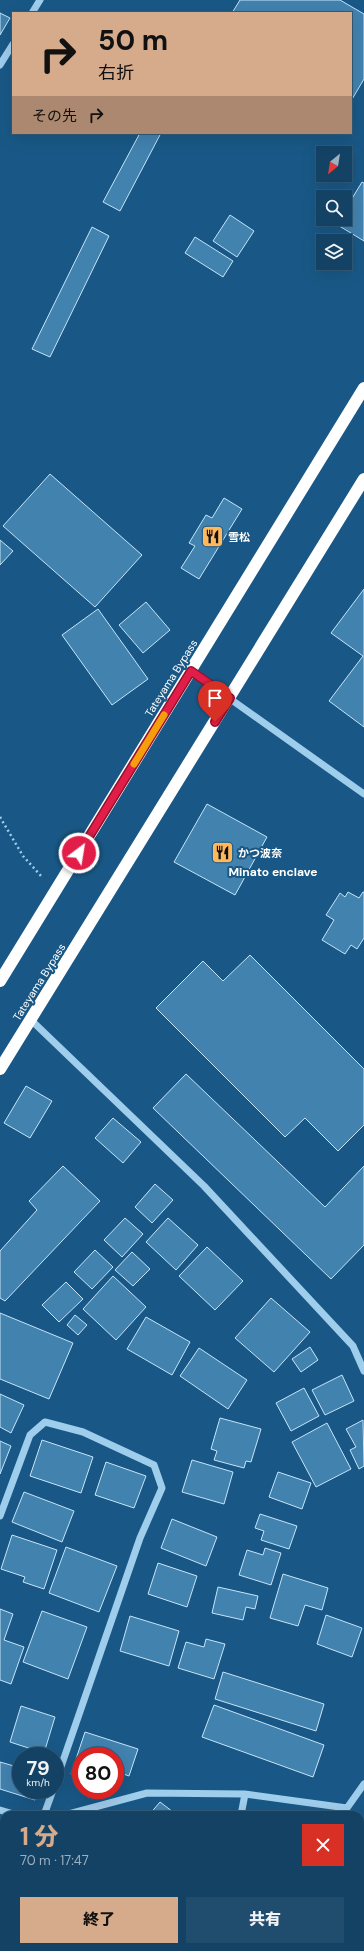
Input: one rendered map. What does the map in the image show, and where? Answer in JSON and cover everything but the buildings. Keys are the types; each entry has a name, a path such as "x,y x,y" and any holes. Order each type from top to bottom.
{"highway":[{"name":"Tateyama Bypass","path":"0,981 364,388"},
{"name":"Tateyama Bypass","path":"0,1069 364,479"}],"street":[{"path":"33,12 40,0"},
{"path":"0,65 12,46"},
{"path":"191,671 364,794"},
{"path":"31,1020 204,1186 353,1346 364,1371"},
{"path":"0,1516 30,1435 45,1422 82,1432 154,1465 162,1488 140,1538 64,1758"},
{"path":"79,1811 147,1793 246,1794 347,1808 364,1784"},
{"path":"242,1811 246,1794"},
{"path":"45,1811 50,1799"}],"path":[{"path":"0,817 23,856 55,892"}],"slow traffic":[{"path":"134,764 164,715"}],"place":[{"name":"雪松","path":"213,537"},
{"name":"かつ波奈","path":"222,853"}],"district":[{"name":"Minato enclave","path":"273,872"}],"route":[{"path":"79,853 191,671 230,698 215,722"}]}
